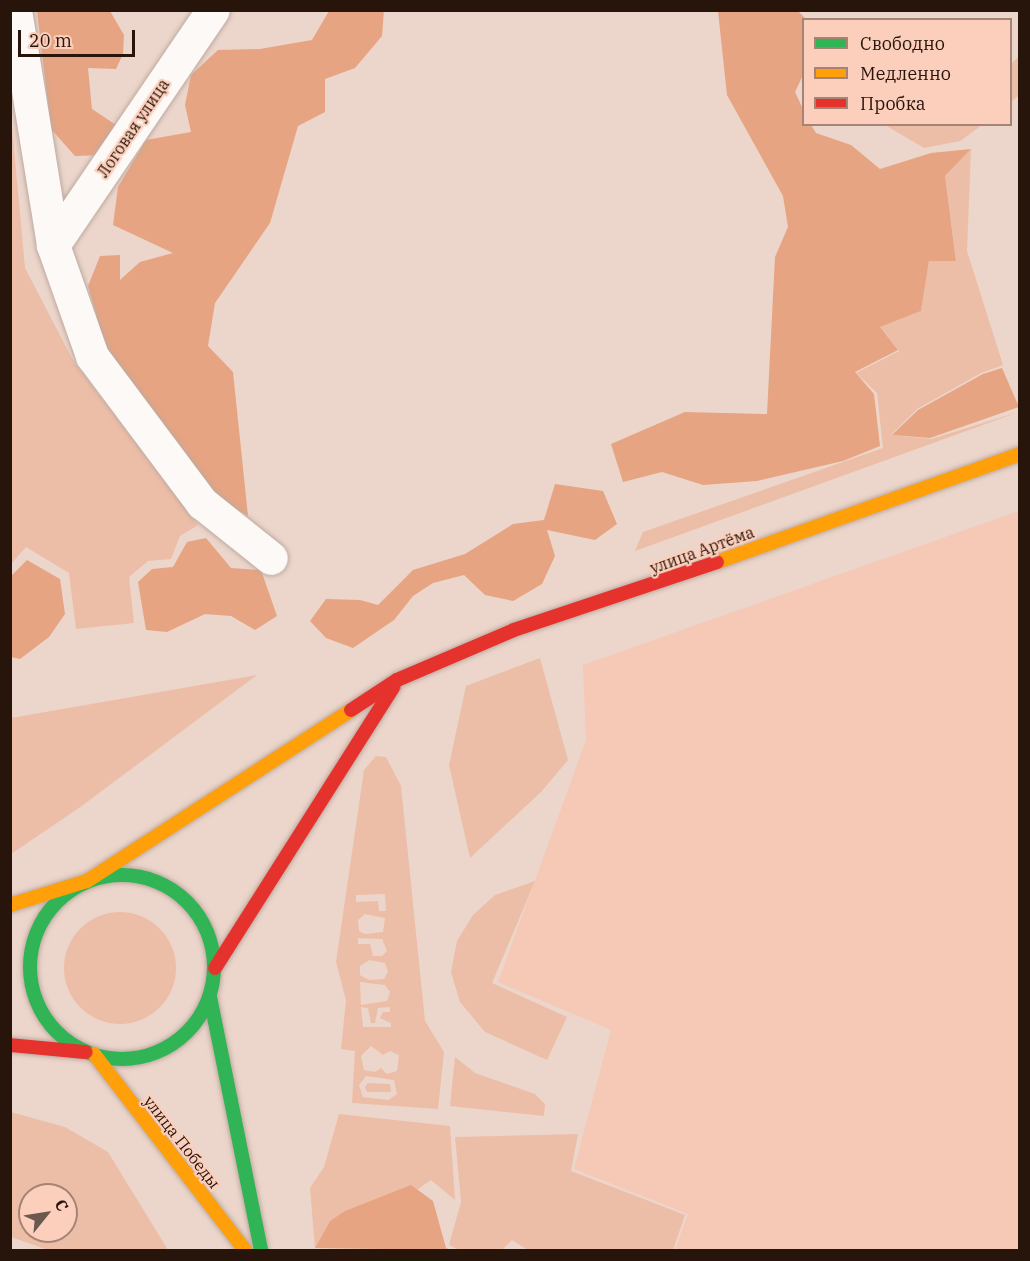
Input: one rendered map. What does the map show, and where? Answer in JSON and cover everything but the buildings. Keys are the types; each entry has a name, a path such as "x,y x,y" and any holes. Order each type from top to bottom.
{"street":[{"path":"15,10 53,244 92,356 202,503 271,558"},
{"name":"Логовая улица","path":"53,244 213,10"},
{"name":"улица Артёма","path":"87,881 397,680 514,630 622,596 1020,454"},
{"path":"215,968 397,680"},
{"path":"10,905 87,881 119,874 140,877 179,893 198,914 211,940 215,968 210,997 196,1022 176,1042 150,1055 122,1059 91,1053 10,1045"},
{"path":"87,881 60,898 40,923 31,954 32,985 44,1016 65,1039 91,1053"},
{"path":"210,997 261,1251"},
{"name":"улица Победы","path":"91,1053 245,1251"}],"shaded area":[{"path":"384,10 382,36 355,68 325,79 325,112 298,126 270,223 215,303 208,346 233,372 248,516 219,499 108,357 88,286 100,256 120,255 120,280 140,262 173,253 113,225 118,187 146,140 191,132 185,105 191,75 218,50 260,49 312,40 329,11"},
{"path":"37,11 110,11 124,35 123,54 116,69 88,68 92,109 119,127 103,155 75,156 51,129"},
{"path":"718,11 798,11 805,18 802,18 802,77 795,92 802,107 802,126 812,126 816,133 851,145 880,169 931,153 971,149 945,176 956,261 929,261 921,311 880,327 898,350 855,372 874,394 880,446 843,461 757,481 703,485 662,472 623,482 611,444 685,412 767,414 775,257 788,227 783,196 727,95"},
{"path":"1019,56 1019,95 1012,101 1012,63"},
{"path":"11,116 25,268 74,362 198,525 180,536 171,559 148,561 129,577 134,623 76,629 69,573 26,547 11,564"},
{"path":"887,126 981,126 960,141 924,148"},
{"path":"971,149 967,251 1003,365 981,373 917,409 891,435 931,439 1019,412 635,551 643,532 883,448 877,393 856,373 899,351 880,327 921,311 929,261 956,260 945,176"},
{"path":"1002,368 1019,407 930,438 892,435 918,410 983,374"},
{"path":"555,484 603,491 617,524 595,540 547,530 555,556 542,584 513,601 485,595 464,575 433,583 413,596 394,620 353,648 326,638 310,621 326,599 360,600 378,605 413,570 465,554 513,524 544,520"},
{"path":"1019,511 1019,1250 675,1250 688,1214 574,1169 611,1030 498,982 586,740 583,665"},
{"path":"206,538 231,568 261,570 277,616 255,630 231,616 205,614 167,632 146,630 138,582 152,569 173,567 187,542"},
{"path":"27,560 60,579 65,614 49,637 20,659 11,657 11,576"},
{"path":"540,658 568,760 541,792 470,858 449,765 466,686"},
{"path":"257,675 79,808 11,854 11,718"},
{"path":"376,756 386,757 401,786 425,1021 444,1052 438,1109 352,1103 355,1051 341,1049 346,1000 336,962 364,770","holes":["385,894 386,911 379,911 378,901 356,902 356,895","365,914 385,918 383,932 365,934 359,931 358,920","358,938 382,939 387,951 382,956 373,956 370,944 358,944","369,960 385,963 388,972 384,979 369,980 360,975 360,966","360,982 385,985 390,992 387,1001 361,1005","361,1007 368,1008 371,1023 375,1023 378,1008 390,1007 390,1012 383,1012 380,1018 391,1023 391,1027 363,1027","371,1046 383,1055 390,1051 399,1055 397,1071 387,1074 381,1068 375,1072 364,1070 361,1056","366,1076 394,1080 397,1094 388,1100 363,1097 359,1085"]},
{"path":"535,881 492,983 567,1017 547,1060 485,1032 460,1002 451,972 457,941 473,915 495,895"},
{"path":"120,912 142,916 160,928 172,946 176,968 172,990 160,1008 142,1020 120,1024 98,1020 80,1008 68,990 64,968 68,946 80,928 98,916"},
{"path":"455,1057 475,1073 535,1094 545,1104 544,1116 450,1106"},
{"path":"368,1083 390,1084 391,1092 367,1092 365,1087"},
{"path":"11,1112 65,1127 108,1152 168,1250 48,1250 28,1243 78,1243 78,1183 18,1183 18,1239 11,1237"},
{"path":"339,1114 450,1126 455,1200 431,1180 411,1194 330,1221 315,1248 310,1188 324,1167"},
{"path":"578,1134 571,1171 685,1215 673,1250 528,1250 512,1240 502,1250 459,1250 449,1245 461,1202 455,1137"},
{"path":"411,1185 433,1201 446,1248 451,1250 315,1248 330,1221 345,1211"}],"traffic: fast":[{"path":"122,875 157,882 187,902 207,932 214,967 207,1002 187,1032 157,1052 122,1059 87,1052 57,1032 37,1002 30,967 37,932 57,902 87,882 122,875"},
{"path":"210,997 261,1250"}],"traffic: slow":[{"path":"717,562 1020,454"},
{"path":"10,905 87,881 351,710"},
{"path":"94,1054 245,1250"}],"traffic: jam":[{"path":"351,710 397,680 514,630 717,562"},
{"path":"215,968 393,687"},
{"path":"10,1045 86,1052"}]}
